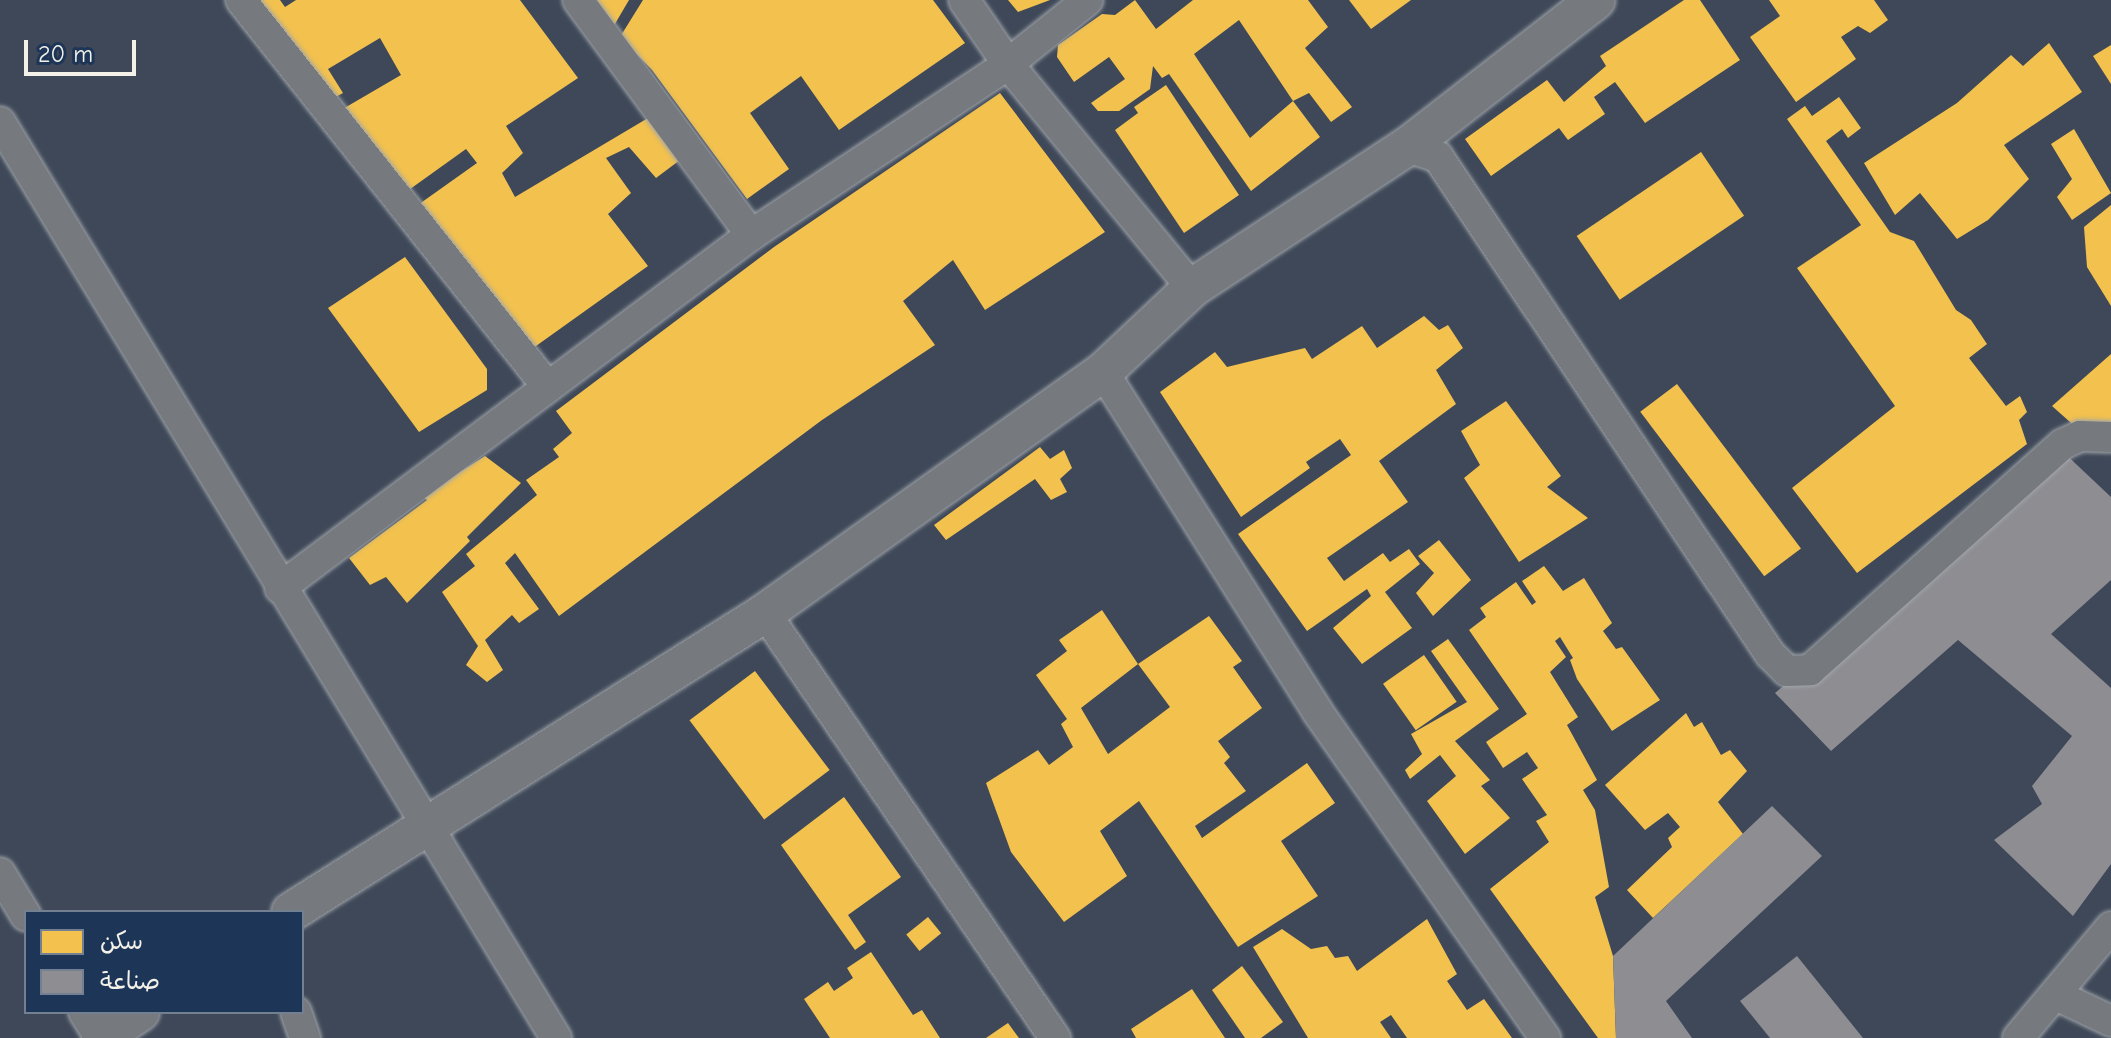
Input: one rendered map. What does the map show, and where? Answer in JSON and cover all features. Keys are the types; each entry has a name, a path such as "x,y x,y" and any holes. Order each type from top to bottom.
{"street":[{"path":"241,0 548,387"},
{"path":"578,0 751,235"},
{"path":"964,0 1008,64 1192,288"},
{"path":"280,588 751,235 1008,64 1088,0"},
{"path":"294,910 765,613 1103,372 1192,288 1407,147 1596,0"},
{"path":"0,122 423,826 556,1038"},
{"path":"1407,147 1438,157 1770,654 1787,671 1810,670 2063,444 2080,436 2111,437"},
{"path":"1103,372 1317,711 1545,1038"},
{"path":"765,613 1055,1038"},
{"path":"0,873 24,913"},
{"path":"2018,1038 2111,927"},
{"path":"2056,995 2111,1021"},
{"path":"85,1014 100,1038 137,1014"},
{"path":"297,1014 305,1038"}],"building: سكن":[{"path":"230,0 280,0 285,7 296,0 520,0 578,78 506,126 523,153 502,173 515,197 648,118 680,160 656,178 629,147 606,158 631,193 608,214 648,266 522,356 408,212 477,163 466,149 399,197 329,117 401,75 380,38 328,69 343,93 319,106"},
{"path":"590,0 629,0 612,29"},
{"path":"643,0 933,0 965,43 839,130 801,76 750,113 789,169 747,199 652,70 620,37"},
{"path":"1008,0 1050,0 1018,12"},
{"path":"1135,0 1156,29 1193,0 1308,0 1328,27 1305,48 1352,107 1331,122 1309,93 1293,101 1320,137 1251,191 1169,74 1162,78 1153,66 1150,89 1119,111 1098,111 1091,103 1125,79 1109,57 1074,82 1057,57 1058,45 1102,14 1115,15","holes":["1239,20 1293,101 1250,138 1194,54"]},
{"path":"1349,0 1411,0 1371,29"},
{"path":"1684,0 1700,0 1740,60 1645,123 1615,82 1594,97 1605,114 1568,140 1559,128 1491,176 1465,139 1547,80 1564,102 1606,66 1600,56"},
{"path":"1769,0 1874,0 1888,20 1870,33 1858,26 1841,37 1856,59 1796,102 1750,37 1780,16"},
{"path":"2049,43 2082,92 2004,145 2029,179 1988,220 1957,239 1920,193 1895,215 1864,163 1957,103 2011,55 2023,66"},
{"path":"2111,45 2111,84 2093,56"},
{"path":"1166,85 1239,195 1184,233 1115,130 1138,113 1134,107"},
{"path":"1000,93 1105,232 985,310 953,260 903,301 935,345 822,420 559,616 515,553 505,563 539,609 519,623 512,615 485,640 503,670 487,682 466,665 478,646 442,592 475,566 466,554 537,495 526,480 559,457 553,449 572,433 556,411 774,247"},
{"path":"1839,97 1861,128 1848,138 1842,129 1826,141 1890,232 1914,241 1956,310 1971,320 1987,344 1969,358 2006,406 2020,396 2027,412 2019,420 2027,444 1857,573 1792,488 1895,406 1797,268 1861,225 1787,119 1805,106 1812,116"},
{"path":"2074,129 2111,193 2072,220 2057,197 2072,179 2051,144"},
{"path":"1701,152 1744,216 1620,300 1577,236"},
{"path":"2111,205 2111,306 2087,267 2084,227"},
{"path":"405,257 487,369 487,390 419,432 328,308"},
{"path":"1424,316 1439,330 1448,325 1463,348 1436,370 1456,404 1379,461 1408,502 1327,558 1344,581 1383,553 1390,562 1409,549 1420,564 1385,592 1412,628 1362,664 1333,628 1371,596 1367,589 1307,631 1238,534 1351,455 1340,439 1306,462 1310,468 1241,517 1160,392 1215,352 1227,367 1305,348 1312,359 1362,326 1377,348"},
{"path":"2111,354 2111,433 2097,446 2052,406"},
{"path":"1677,384 1801,549 1764,576 1640,412"},
{"path":"1506,401 1561,476 1547,487 1588,518 1519,562 1464,478 1480,465 1461,431"},
{"path":"1040,447 1050,459 1064,450 1072,468 1060,479 1067,492 1051,500 1035,479 946,540 934,525"},
{"path":"485,456 521,483 467,537 470,541 407,603 386,577 370,585 349,558 427,500 422,496"},
{"path":"1439,540 1471,580 1433,616 1416,593 1434,573 1418,556"},
{"path":"1544,566 1563,591 1584,578 1612,623 1603,631 1616,649 1622,647 1660,700 1612,731 1577,679 1570,660 1573,658 1560,637 1555,641 1566,657 1550,672 1578,717 1567,725 1597,780 1583,790 1595,810 1609,887 1595,897 1613,956 1616,1038 1598,1038 1490,889 1549,842 1536,821 1547,815 1522,779 1538,768 1527,752 1503,768 1486,742 1527,714 1469,630 1486,617 1480,608 1516,582 1532,605 1536,602 1522,581"},
{"path":"1102,610 1138,664 1209,616 1242,661 1233,667 1262,708 1218,741 1230,757 1224,763 1246,791 1195,826 1202,838 1307,763 1335,803 1281,841 1318,896 1238,947 1139,801 1100,831 1127,876 1064,922 1011,852 986,783 1038,750 1049,765 1073,747 1061,724 1067,719 1036,675 1067,651 1059,640","holes":["1138,664 1170,707 1108,754 1081,708"]},
{"path":"1448,639 1499,709 1455,741 1490,780 1481,786 1510,818 1465,854 1427,801 1456,776 1440,755 1410,779 1405,770 1422,754 1411,734 1467,702 1431,651"},
{"path":"1424,655 1457,702 1416,730 1383,684"},
{"path":"755,671 830,770 764,819 690,720"},
{"path":"1686,713 1694,727 1702,722 1721,755 1730,750 1747,771 1718,802 1743,834 1653,918 1627,890 1672,847 1668,838 1680,827 1668,813 1645,830 1605,785"},
{"path":"844,797 901,877 848,915 866,942 855,950 781,845"},
{"path":"928,917 941,933 919,951 906,935"},
{"path":"1427,919 1457,974 1447,981 1467,1010 1484,999 1512,1038 1407,1038 1391,1015 1380,1022 1391,1038 1308,1038 1253,947 1282,929 1311,949 1327,946 1335,958 1348,956 1357,971"},
{"path":"871,952 913,1015 922,1010 940,1038 830,1038 804,999 828,982 834,991 853,978 847,968"},
{"path":"1242,966 1283,1022 1261,1038 1245,1038 1212,990"},
{"path":"1192,989 1225,1038 1136,1038 1131,1029"},
{"path":"1008,1023 1019,1038 986,1038 1002,1027"}],"building: صناعة":[{"path":"2059,448 2111,497 2111,580 2051,634 2111,688 2111,864 2073,916 1994,840 2042,804 2032,786 2072,736 1958,640 1831,751 1775,693"},
{"path":"1772,806 1822,856 1666,1001 1692,1038 1616,1038 1613,956"},
{"path":"1797,956 1863,1038 1770,1038 1740,1001"}]}
